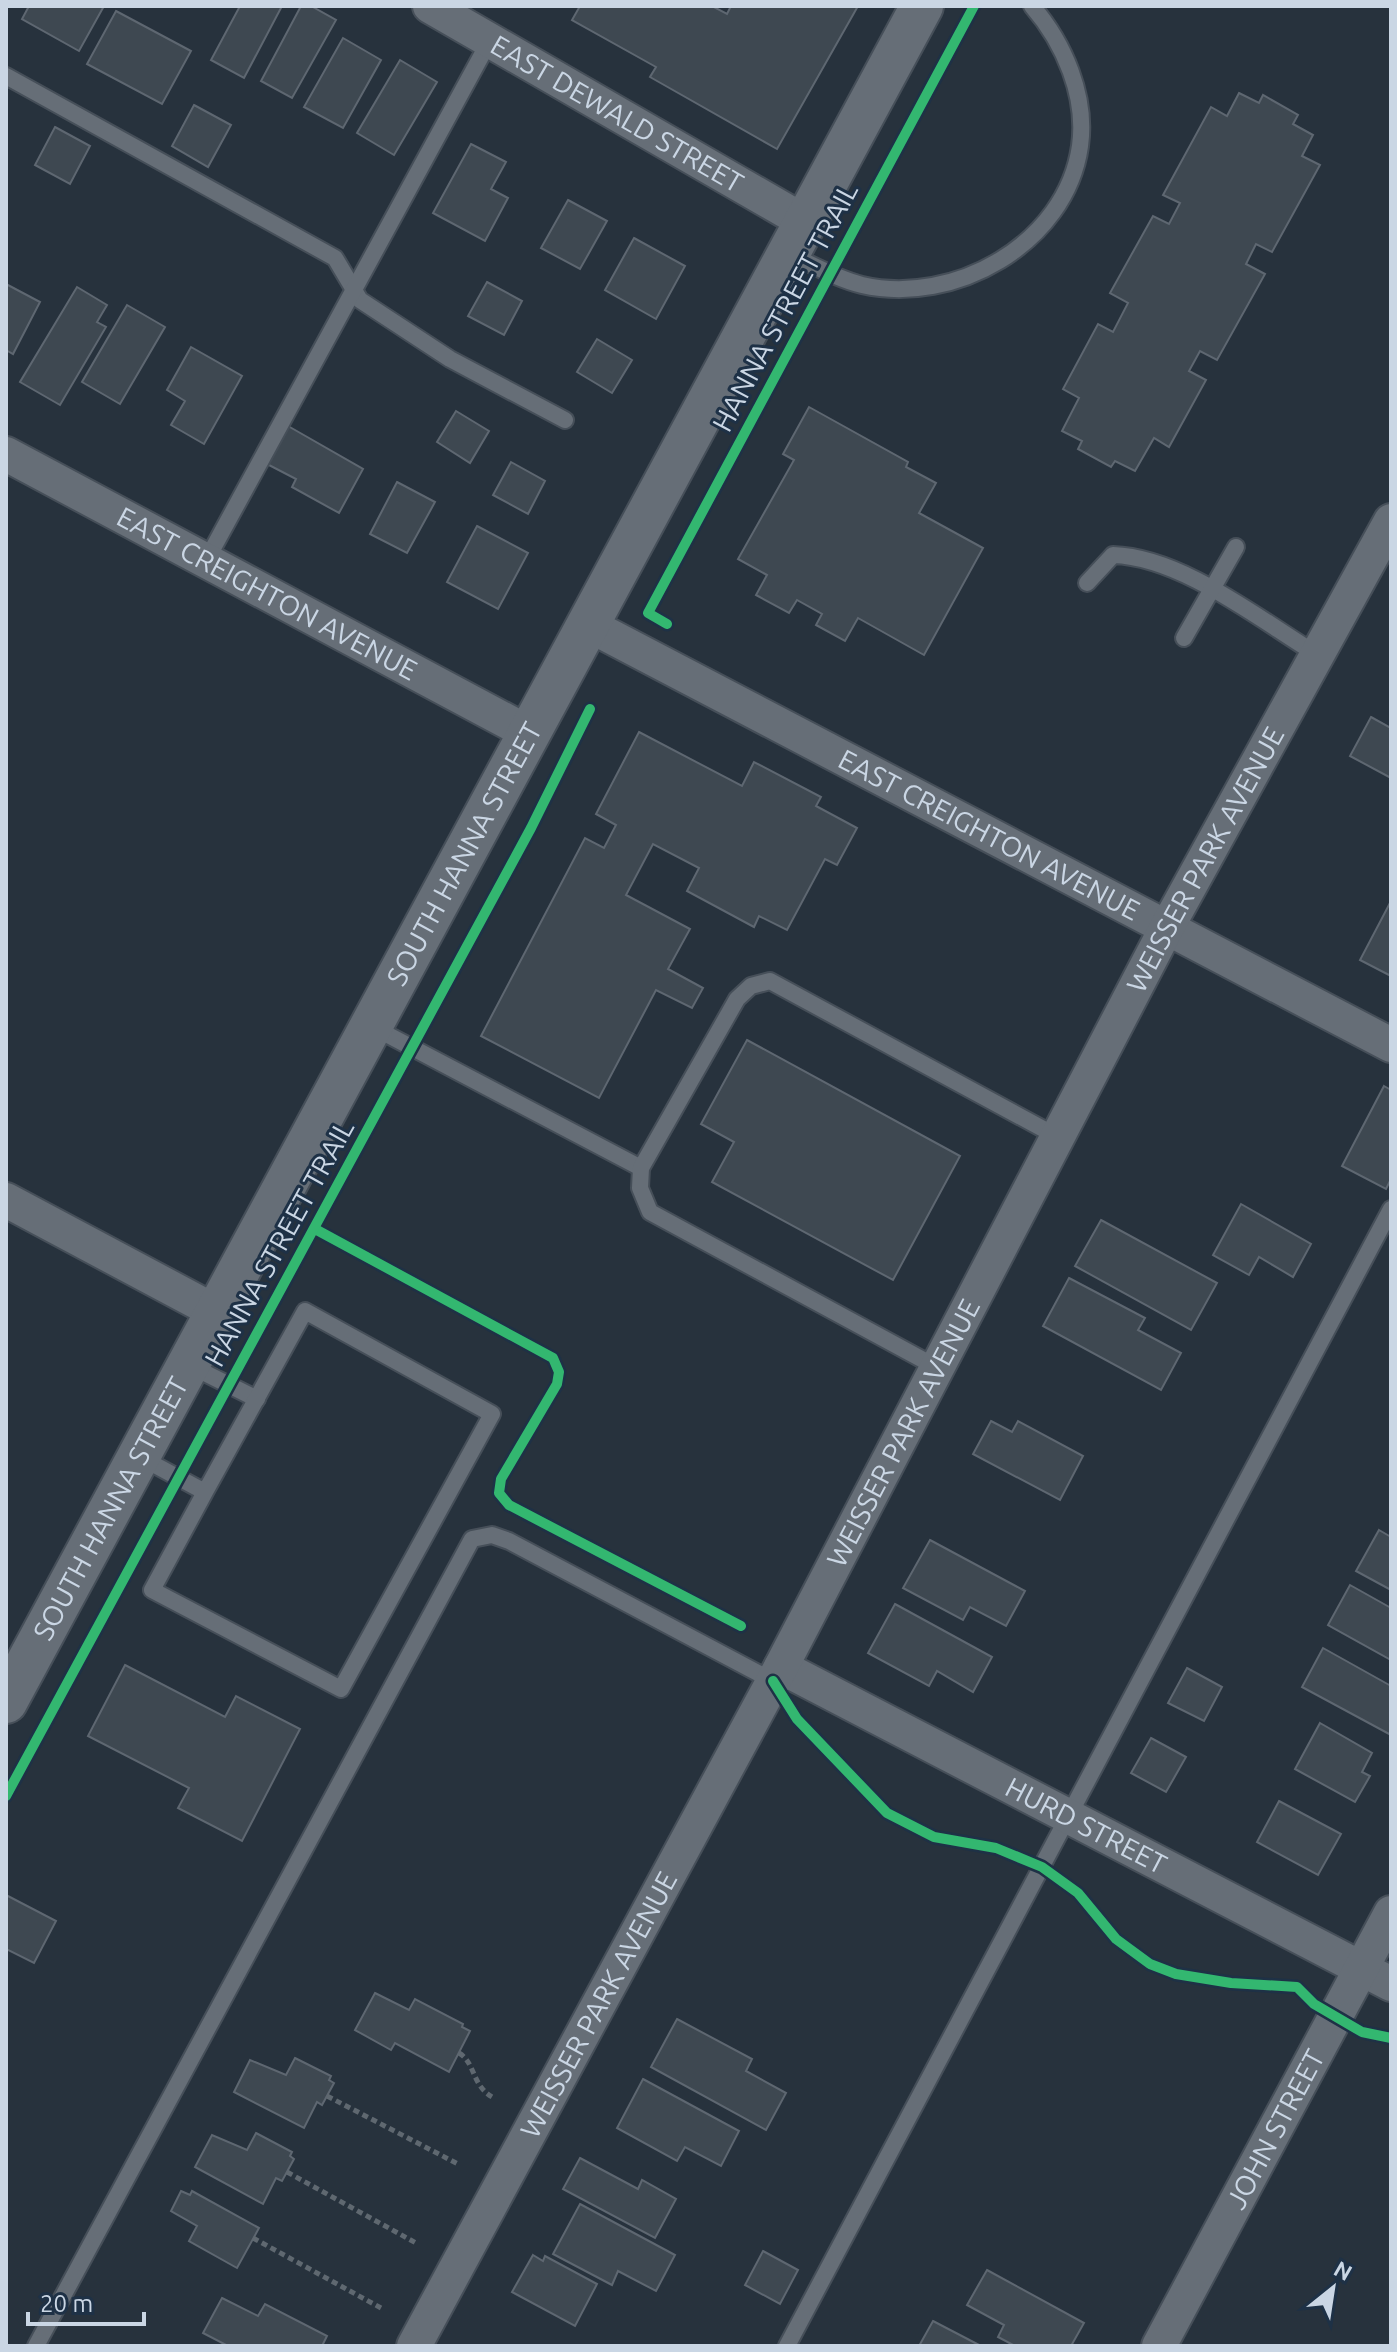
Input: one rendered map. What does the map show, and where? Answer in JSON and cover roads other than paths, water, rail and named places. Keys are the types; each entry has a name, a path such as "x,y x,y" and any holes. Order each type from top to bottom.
{"street":[{"name":"EAST DEWALD STREET","path":"430,6 490,40 796,238"},
{"name":"SOUTH HANNA STREET","path":"6,1702 527,732 922,6"},
{"name":"EAST CREIGHTON AVENUE","path":"6,454 527,732"},
{"name":"WEISSER PARK AVENUE","path":"414,2346 777,1674 1166,929 1391,521"},
{"name":"EAST CREIGHTON AVENUE","path":"587,624 1391,1045"},
{"path":"6,1200 216,1312"},
{"name":"HURD STREET","path":"777,1674 1069,1817 1391,1984"},
{"name":"JOHN STREET","path":"1159,2346 1391,1913"}],"lane":[{"path":"796,238 864,285 911,287 980,274 1032,235 1056,205 1073,174 1081,145 1073,74 1052,31 1032,6"},
{"path":"206,561 490,40"},
{"path":"6,76 335,258 360,300 450,359 565,420"},
{"path":"1184,638 1236,547"},
{"path":"1087,583 1113,555 1138,555 1213,590 1318,655"},
{"path":"938,1368 650,1212 640,1188 641,1168 737,999 751,986 770,981 1058,1137"},
{"path":"370,1025 641,1168"},
{"path":"787,2346 1391,1209"},
{"path":"305,1311 492,1414 341,1689 152,1590 205,1492 305,1311"},
{"path":"188,1364 257,1399"},
{"path":"138,1456 205,1492"},
{"path":"36,2346 472,1539 492,1535 509,1541 777,1674"}]}
